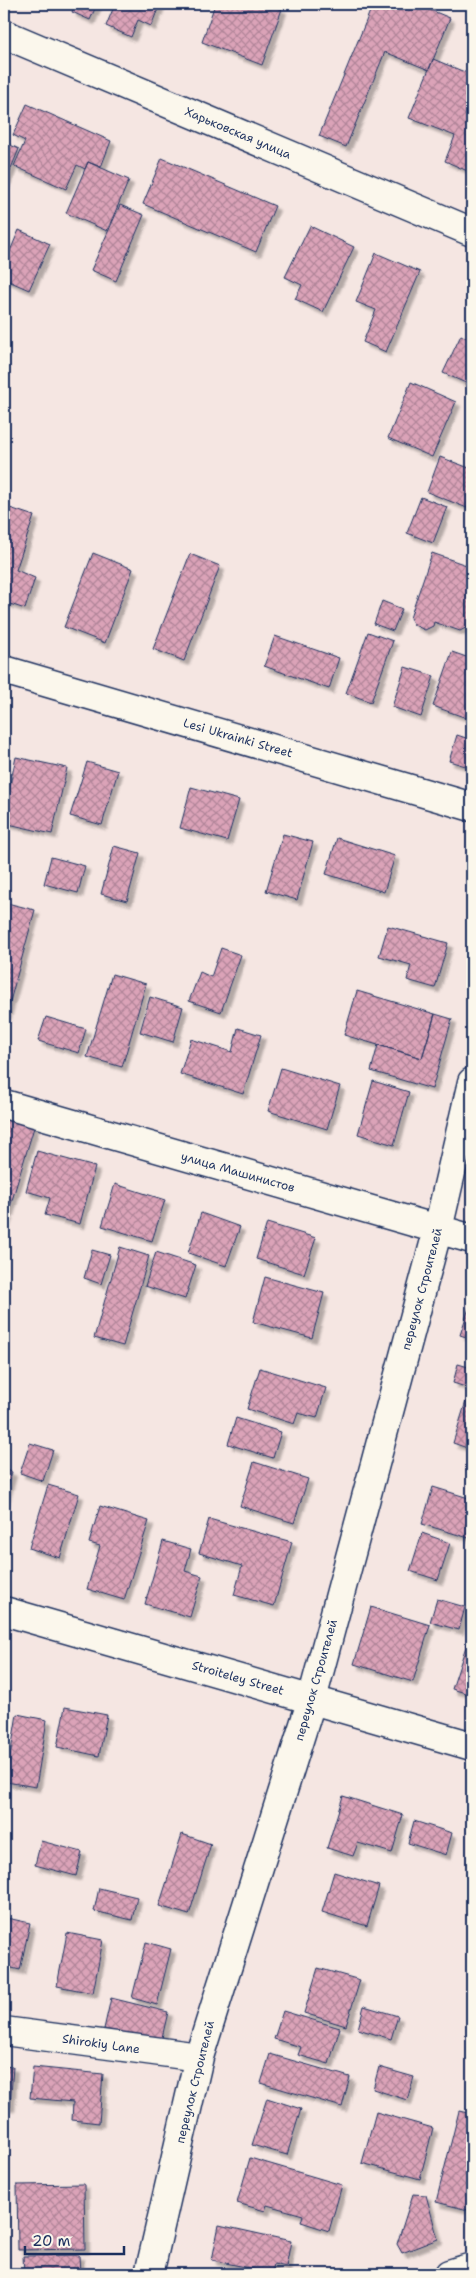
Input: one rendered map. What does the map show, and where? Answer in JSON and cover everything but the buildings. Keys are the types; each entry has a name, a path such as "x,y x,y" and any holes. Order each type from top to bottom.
{"street":[{"name":"Харьковская улица","path":"4,34 472,232"},
{"name":"Lesi Ukrainki Street","path":"4,670 472,807"},
{"name":"переулок Строителей","path":"149,2274 199,2057 312,1699 438,1230 472,1082"},
{"name":"улица Машинистов","path":"4,1104 472,1239"},
{"name":"Stroiteley Street","path":"4,1611 472,1746"},
{"name":"Shirokiy Lane","path":"4,2031 199,2057"},
{"path":"448,2274 472,2266"}]}
